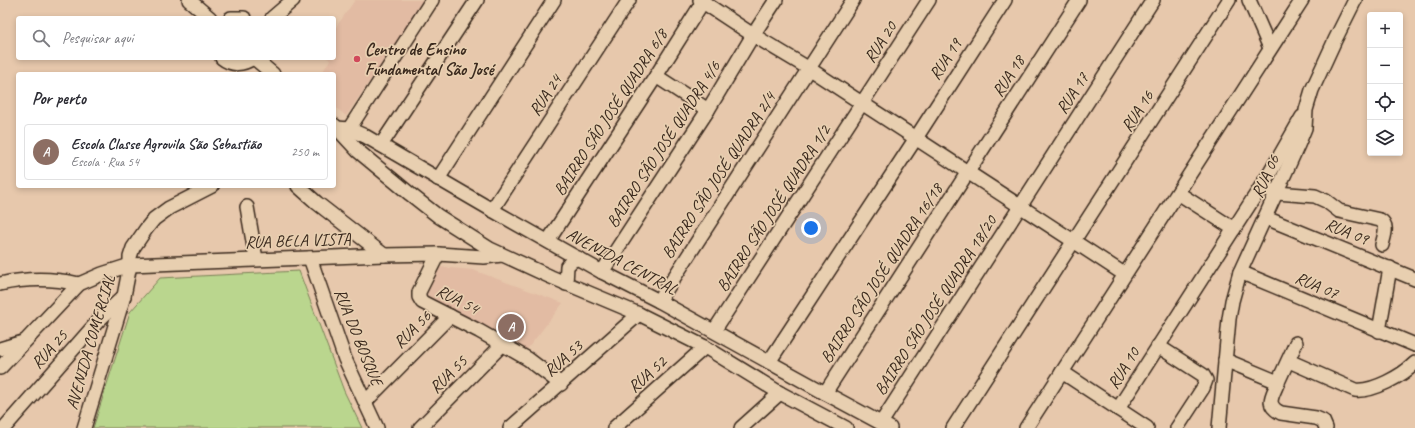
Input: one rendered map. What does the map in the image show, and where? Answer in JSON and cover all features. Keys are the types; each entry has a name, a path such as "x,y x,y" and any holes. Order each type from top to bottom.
{"street":[{"path":"189,0 208,16"},
{"path":"274,16 293,0"},
{"path":"432,0 340,127 346,140 438,216 490,249 566,284 638,314 705,347 780,393 841,427"},
{"path":"381,145 477,0"},
{"path":"438,179 554,0"},
{"name":"RUA 24","path":"492,210 629,0"},
{"name":"BAIRRO SÃO JOSÉ QUADRA 4/6","path":"602,272 708,110 776,0"},
{"name":"BAIRRO SÃO JOSÉ QUADRA 2/4","path":"658,301 853,0"},
{"name":"RUA 20","path":"862,103 929,0"},
{"name":"RUA 19","path":"769,362 1005,0"},
{"name":"RUA 18","path":"967,172 1079,0"},
{"name":"RUA 17","path":"1020,206 1153,0"},
{"name":"RUA 16","path":"953,428 1229,0"},
{"path":"1249,0 1270,48"},
{"path":"1028,427 1124,274 1302,0"},
{"name":"RUA 06","path":"1219,428 1229,319 1240,272 1294,155 1304,128 1306,110 1312,90 1335,40 1356,0"},
{"path":"702,1 753,35 808,68 1124,274"},
{"name":"BAIRRO SÃO JOSÉ QUADRA 6/8","path":"548,241 656,76 702,1"},
{"path":"225,60 239,69 250,60"},
{"path":"256,60 270,72"},
{"path":"656,76 708,110"},
{"name":"BAIRRO SÃO JOSÉ QUADRA 1/2","path":"714,331 862,103"},
{"path":"1178,193 1234,229 1306,110"},
{"name":"AVENIDA CENTRAL","path":"340,127 381,145 602,272 714,331 825,394 885,425"},
{"name":"BAIRRO SÃO JOSÉ QUADRA 16/18","path":"825,394 967,172"},
{"path":"1260,186 1277,193 1315,196 1326,201 1339,211 1380,220 1384,223 1386,228 1382,245"},
{"name":"AVENIDA COMERCIAL","path":"84,428 124,296 130,265 130,257 133,248 154,220 169,208 209,188"},
{"path":"300,188 317,203 384,255"},
{"name":"BAIRRO SÃO JOSÉ QUADRA 18/20","path":"885,425 1020,206"},
{"path":"247,207 256,259"},
{"name":"RUA 09","path":"1266,218 1415,279"},
{"name":"RUA 10","path":"1118,409 1234,229"},
{"path":"467,255 490,249"},
{"path":"551,277 562,266 565,251"},
{"name":"RUA 54","path":"438,254 420,288 419,297 421,301 479,330 528,359 561,384"},
{"name":"RUA BELA VISTA","path":"79,284 102,274 130,265 384,255 467,255"},
{"path":"467,255 484,257 502,255"},
{"name":"RUA DO BOSQUE","path":"310,258 345,358 378,428"},
{"path":"566,284 567,266 578,258"},
{"path":"1380,331 1390,268"},
{"name":"RUA 07","path":"1240,272 1415,345"},
{"path":"0,284 44,279 61,280 79,284"},
{"path":"0,368 79,284"},
{"name":"RUA 25","path":"4,428 94,325 124,296"},
{"name":"RUA 53","path":"510,428 638,314"},
{"name":"RUA 56","path":"365,402 450,316"},
{"path":"0,349 23,342"},
{"path":"1296,343 1278,382 1271,402 1272,405 1274,409 1281,412 1316,418 1324,423 1326,428"},
{"name":"RUA 55","path":"420,428 502,345"},
{"path":"1158,346 1203,375 1206,380 1204,388 1177,428"},
{"name":"RUA 52","path":"614,428 705,347"},
{"path":"1225,360 1278,382"},
{"path":"1289,361 1355,390 1363,391 1373,388 1398,375 1415,363"},
{"path":"1062,372 1147,428"},
{"path":"741,428 780,393"}],"shaded area":[{"name":"Centro de Ensino Fundamental São José","path":"355,0 425,0 346,116 336,108 336,72 322,72 330,60 336,60 336,27"},
{"path":"439,267 473,270 563,303 525,352 423,297"}],"green space":[{"path":"299,271 344,391 362,428 93,428 130,312 160,278"}],"place":[{"name":"Centro de Ensino Fundamental São José","path":"357,59"},
{"name":"Escola Classe Agrovila São Sebastião","path":"511,327"}]}
